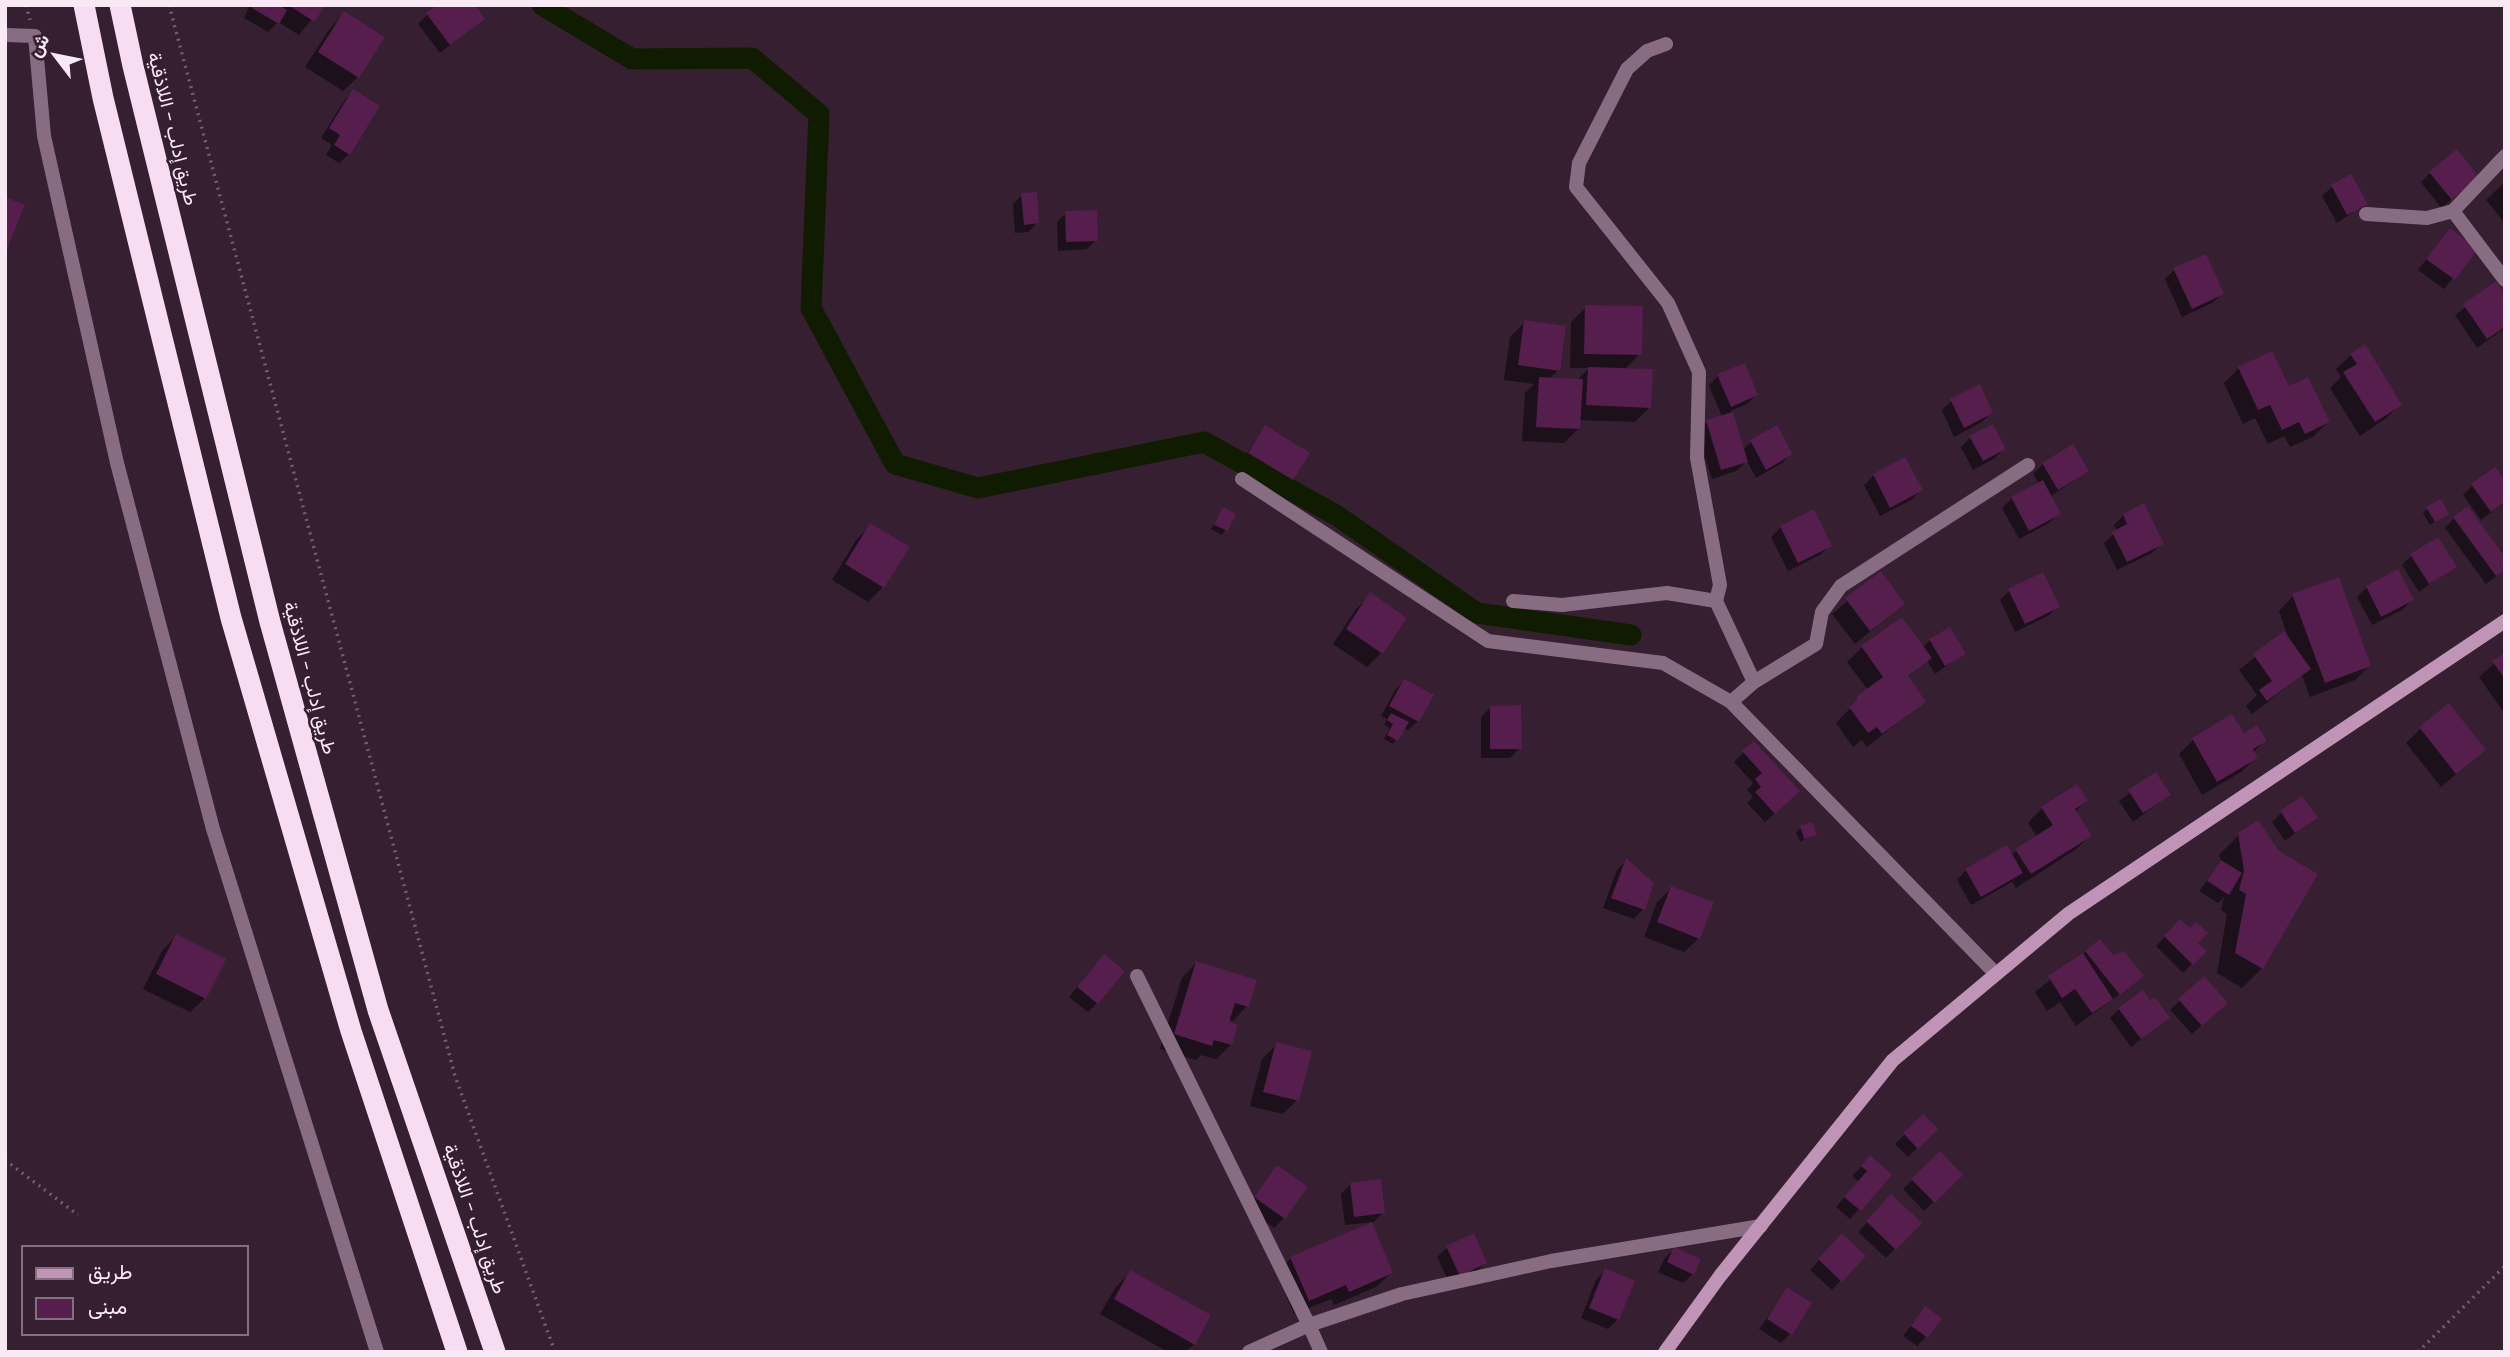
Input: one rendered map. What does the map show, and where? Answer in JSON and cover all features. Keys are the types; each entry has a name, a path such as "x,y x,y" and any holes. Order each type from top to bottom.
{"highway":[{"path":"84,5 103,98 231,618 351,1031 457,1352"},
{"name":"طريق إدلب - اللاذقية","path":"121,5 133,66 270,622 377,1010 495,1352"}],"main road":[{"path":"1665,1352 1893,1060 2068,914 2505,621"}],"street":[{"path":"5,35 35,36 44,136 117,463 213,829 377,1352"},
{"path":"1666,44 1647,51 1627,69 1579,163 1576,187 1668,303 1699,372 1697,458 1720,585 1716,601 1754,682"},
{"path":"2367,214 2427,218 2453,211 2505,156"},
{"path":"2453,211 2505,281"},
{"path":"1731,702 1754,682 1816,644 1822,612 1841,586 2028,466"},
{"path":"1242,479 1489,641 1663,663 1731,702 1996,974"},
{"path":"1513,601 1562,605 1667,593 1716,601"},
{"path":"1137,976 1321,1352"},
{"path":"1249,1352 1310,1325 1402,1294 1537,1264 1761,1226"}],"path":[{"path":"169,5 455,1076 555,1352"},
{"path":"5,1160 78,1214"},
{"path":"2420,1351 2505,1266"}],"building":[{"path":"253,5 279,5 287,10 279,24 252,8"},
{"path":"288,5 325,5 315,22"},
{"path":"437,5 475,5 485,19 450,45 426,13"},
{"path":"344,11 385,37 359,78 318,52"},
{"path":"353,89 380,106 350,155 334,145 340,135 329,128"},
{"path":"2457,149 2479,177 2452,200 2429,172"},
{"path":"2351,174 2368,204 2347,215 2331,185"},
{"path":"1037,192 1039,223 1024,225 1021,193"},
{"path":"5,197 25,205 5,254"},
{"path":"1097,210 1098,241 1066,242 1065,211"},
{"path":"2450,228 2478,249 2455,280 2426,259"},
{"path":"2206,254 2224,294 2192,309 2173,268"},
{"path":"2496,281 2505,294 2505,327 2487,339 2463,304"},
{"path":"1585,305 1643,306 1642,355 1584,354"},
{"path":"1524,320 1566,326 1560,371 1518,365"},
{"path":"2365,344 2402,405 2375,422 2343,372 2357,364 2350,354"},
{"path":"2272,351 2289,386 2308,377 2330,422 2305,434 2299,422 2282,430 2270,405 2258,410 2238,367"},
{"path":"1745,363 1758,395 1731,407 1717,374"},
{"path":"1588,367 1653,369 1651,408 1586,405"},
{"path":"1539,377 1583,379 1580,429 1536,427"},
{"path":"1980,384 1993,413 1964,428 1950,399"},
{"path":"1733,412 1748,462 1721,470 1706,420"},
{"path":"1993,424 2006,449 1983,461 1969,436"},
{"path":"1265,425 1310,453 1293,480 1248,453"},
{"path":"1777,425 1793,454 1766,470 1750,440"},
{"path":"2073,444 2089,471 2058,490 2042,463"},
{"path":"1905,457 1923,490 1890,508 1873,474"},
{"path":"2495,467 2505,480 2505,502 2491,512 2471,484"},
{"path":"2043,480 2061,514 2029,531 2011,497"},
{"path":"2441,499 2449,514 2435,522 2426,507"},
{"path":"2144,503 2164,544 2127,562 2112,532 2127,524 2123,514"},
{"path":"2468,506 2505,557 2505,570 2496,576 2453,517"},
{"path":"1223,507 1236,514 1228,531 1214,525"},
{"path":"1814,509 1832,546 1798,563 1780,526"},
{"path":"870,523 910,547 884,588 845,564"},
{"path":"2438,537 2457,567 2429,584 2410,554"},
{"path":"2398,569 2414,600 2381,617 2366,586"},
{"path":"1881,571 1905,604 1870,631 1845,598"},
{"path":"2043,572 2060,607 2025,624 2008,589"},
{"path":"2339,577 2371,666 2325,683 2292,594"},
{"path":"1370,592 1407,618 1383,654 1346,629"},
{"path":"1902,617 1932,658 1908,676 1926,702 1882,734 1877,727 1868,733 1849,707 1857,701 1857,696 1883,677 1861,646"},
{"path":"1950,627 1966,654 1945,666 1929,639"},
{"path":"2284,631 2311,669 2267,701 2259,690 2272,681 2253,654"},
{"path":"2505,652 2505,679 2492,661"},
{"path":"1404,679 1434,695 1419,722 1389,706"},
{"path":"2449,703 2486,750 2456,774 2419,727"},
{"path":"1521,705 1522,749 1490,749 1490,706"},
{"path":"1391,713 1409,722 1398,741 1387,735 1393,724 1387,720"},
{"path":"2232,714 2244,733 2257,725 2267,741 2253,749 2258,758 2217,782 2192,738"},
{"path":"1754,741 1800,791 1775,814 1755,792 1761,787 1755,779 1762,773 1742,751"},
{"path":"2156,772 2171,795 2143,813 2128,790"},
{"path":"2077,784 2088,801 2075,809 2092,836 2031,874 2015,849 2053,825 2041,807"},
{"path":"2302,796 2318,818 2295,833 2280,811"},
{"path":"2258,820 2279,851 2318,874 2263,969 2235,953 2246,894 2239,890 2244,871 2238,833"},
{"path":"1812,822 1817,835 1804,839 1800,826"},
{"path":"2007,845 2023,873 1981,897 1965,869"},
{"path":"1626,858 1654,883 1645,910 1611,898"},
{"path":"2221,860 2242,873 2229,895 2207,881"},
{"path":"1671,886 1714,902 1700,939 1657,922"},
{"path":"2180,919 2190,928 2196,922 2208,933 2198,943 2207,951 2193,965 2164,936"},
{"path":"176,934 226,959 206,999 156,974"},
{"path":"2100,939 2113,955 2124,951 2144,976 2120,995 2085,951"},
{"path":"2083,953 2113,999 2092,1013 2075,989 2062,998 2048,976"},
{"path":"1104,954 1125,971 1098,1004 1077,987"},
{"path":"1196,961 1257,980 1249,1007 1235,1003 1229,1022 1238,1025 1232,1045 1214,1040 1212,1046 1174,1034"},
{"path":"2204,976 2228,1003 2202,1026 2178,999"},
{"path":"2143,990 2150,1000 2155,997 2170,1018 2141,1039 2118,1008"},
{"path":"1276,1042 1312,1051 1299,1101 1263,1092"},
{"path":"1923,1114 1938,1129 1918,1149 1903,1133"},
{"path":"1940,1151 1963,1175 1935,1203 1911,1179"},
{"path":"1870,1155 1892,1175 1861,1211 1844,1197 1867,1171 1861,1166"},
{"path":"1277,1165 1308,1187 1285,1219 1254,1197"},
{"path":"1381,1179 1385,1213 1354,1217 1350,1183"},
{"path":"1891,1194 1922,1223 1896,1250 1866,1221"},
{"path":"1372,1222 1393,1273 1349,1292 1346,1285 1309,1301 1290,1257"},
{"path":"1474,1233 1487,1263 1460,1276 1446,1246"},
{"path":"1842,1233 1866,1256 1842,1282 1818,1259"},
{"path":"1674,1247 1701,1259 1694,1275 1667,1262"},
{"path":"1605,1268 1635,1281 1619,1320 1589,1308"},
{"path":"1130,1270 1211,1315 1195,1345 1114,1299"},
{"path":"1787,1287 1812,1303 1792,1335 1767,1319"},
{"path":"1925,1306 1942,1318 1928,1338 1911,1326"}],"waterway":[{"path":"542,5 632,59 752,58 819,114 811,308 895,464 978,488 1204,442 1336,515 1477,613 1631,635"}]}
